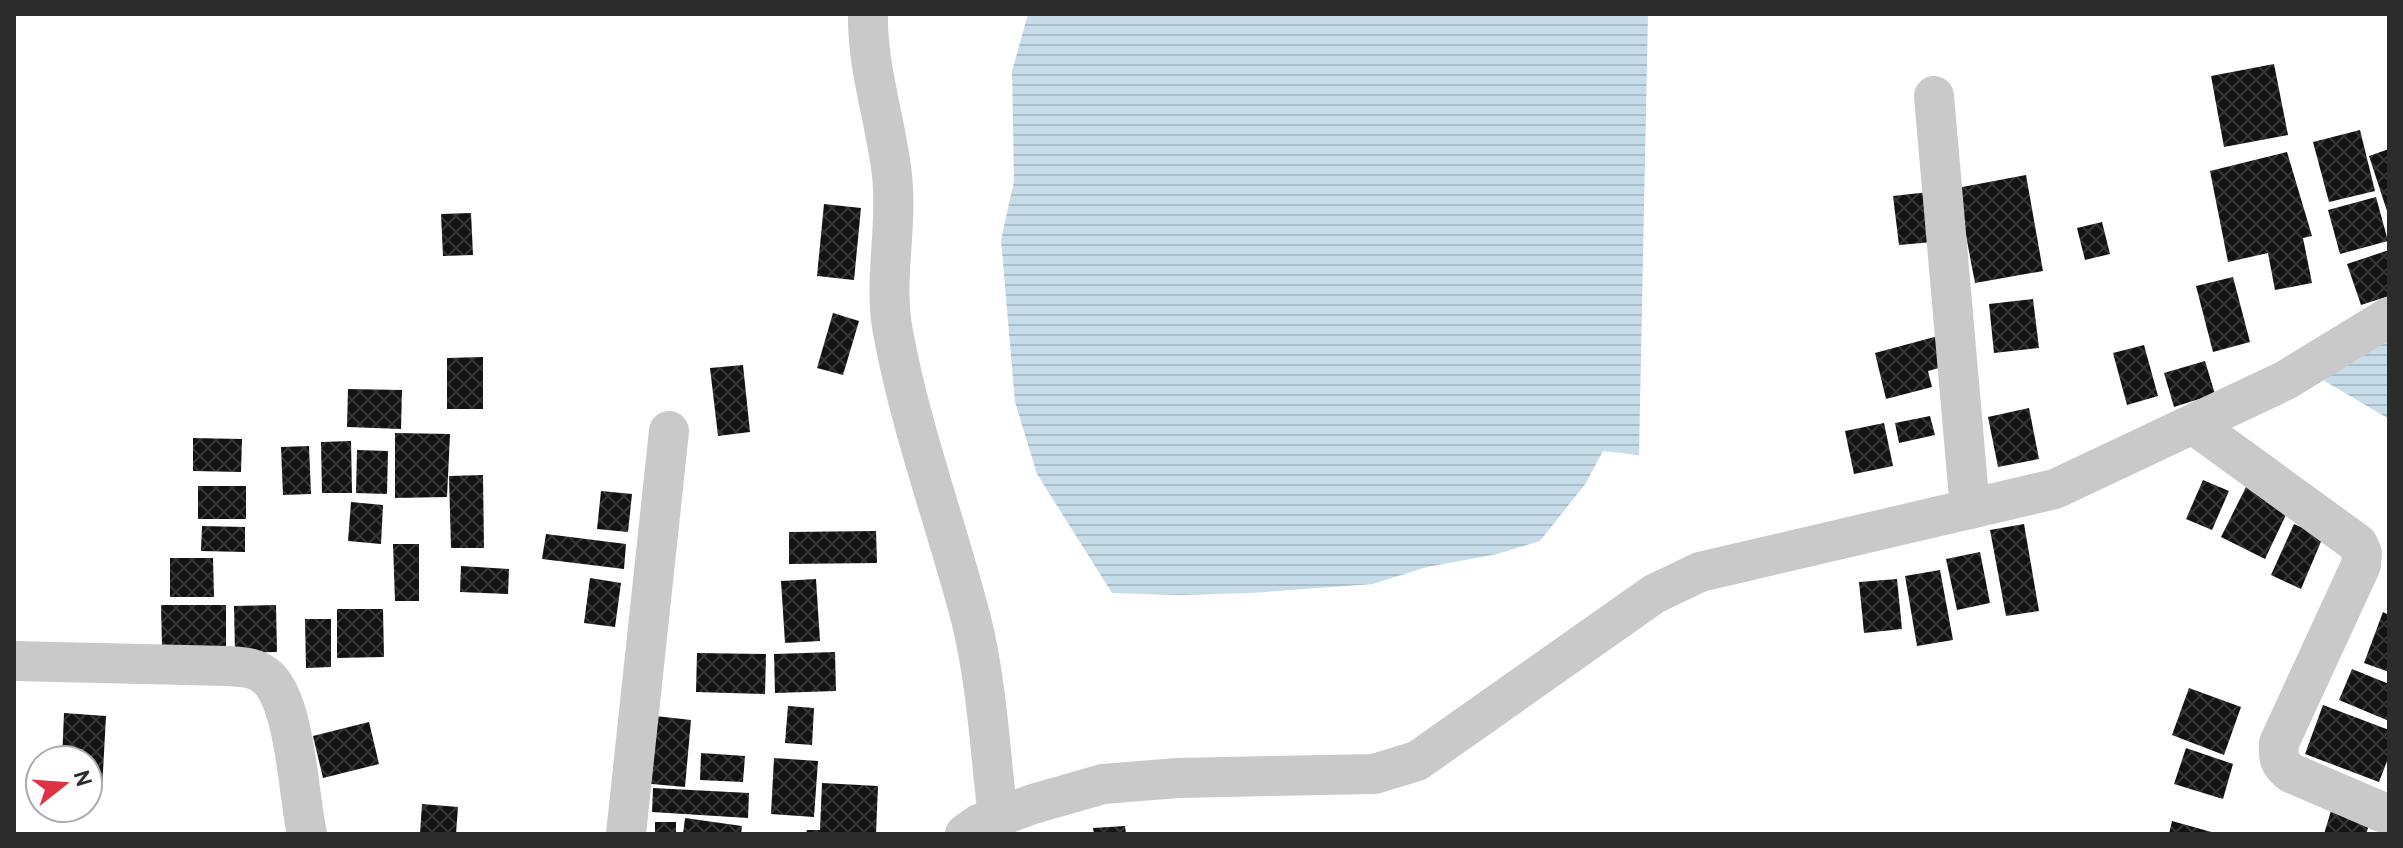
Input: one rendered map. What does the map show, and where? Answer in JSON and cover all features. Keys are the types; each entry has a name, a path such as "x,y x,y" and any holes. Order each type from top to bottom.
{"street":[{"path":"868,14 867,47 891,163 895,199 889,298 892,329 907,400 971,621 980,665 980,827 1103,784 1177,778 1374,774 1417,761 1654,594 1700,572 2055,489 2286,380 2389,317"},
{"path":"1934,96 1970,509"},
{"path":"2193,424 2358,544 2362,553 2361,565 2279,743 2278,757 2282,766 2291,773 2389,815"},
{"path":"626,834 669,431"},
{"path":"14,661 228,666 252,668 268,676 279,693 288,720 307,834"}],"water":[{"path":"1028,14 1648,14 1639,455 1603,451 1586,483 1540,541 1497,554 1427,567 1373,584 1250,593 1112,593 1037,474 1015,402 1001,240 1014,181 1012,71"},
{"path":"2389,339 2389,419 2323,380"}],"building":[{"path":"2274,64 2288,135 2224,147 2211,76"},
{"path":"2360,130 2375,191 2329,202 2313,142"},
{"path":"2389,149 2389,214 2388,214 2369,156"},
{"path":"2287,152 2312,236 2303,238 2312,283 2275,290 2268,253 2228,262 2210,171"},
{"path":"2026,175 2043,271 1975,283 1957,188"},
{"path":"1938,191 1944,241 1899,245 1893,196"},
{"path":"2376,197 2388,241 2340,254 2328,210"},
{"path":"824,204 861,208 854,280 817,276"},
{"path":"471,213 473,255 443,256 441,214"},
{"path":"2102,222 2110,254 2085,260 2077,228"},
{"path":"2389,250 2389,296 2361,305 2347,264"},
{"path":"2233,277 2250,342 2213,352 2196,286"},
{"path":"2033,299 2039,348 1994,353 1989,304"},
{"path":"833,313 859,321 843,375 817,368"},
{"path":"1938,336 1946,366 1928,371 1932,387 1886,399 1875,353"},
{"path":"2144,345 2158,396 2127,405 2113,353"},
{"path":"483,357 483,409 447,409 447,358"},
{"path":"2205,361 2215,394 2174,407 2164,373"},
{"path":"743,365 750,432 718,436 710,368"},
{"path":"348,389 402,390 401,429 347,427"},
{"path":"2029,408 2039,459 1998,467 1988,417"},
{"path":"1930,416 1935,435 1899,443 1895,423"},
{"path":"1884,423 1893,466 1854,474 1845,431"},
{"path":"395,433 450,434 447,497 395,498"},
{"path":"193,438 242,439 241,472 193,471"},
{"path":"351,441 352,493 322,493 321,442"},
{"path":"309,446 311,494 283,495 281,447"},
{"path":"357,450 388,451 387,494 356,493"},
{"path":"483,475 484,548 451,548 449,476"},
{"path":"2203,480 2229,491 2212,530 2186,519"},
{"path":"2249,481 2292,502 2265,559 2221,537"},
{"path":"198,486 246,486 246,519 198,519"},
{"path":"601,491 632,494 628,532 597,529"},
{"path":"351,502 383,505 381,544 348,541"},
{"path":"2024,524 2039,611 2006,616 1990,530"},
{"path":"2294,524 2323,537 2301,589 2271,575"},
{"path":"202,526 245,527 245,552 201,551"},
{"path":"876,531 877,563 789,564 789,532"},
{"path":"546,534 626,544 624,569 542,559"},
{"path":"393,544 419,544 419,601 395,601"},
{"path":"1980,552 1990,603 1957,610 1946,559"},
{"path":"170,558 213,558 214,597 170,597"},
{"path":"461,566 509,569 508,594 460,592"},
{"path":"1940,570 1953,640 1917,646 1905,576"},
{"path":"590,578 621,583 615,627 584,623"},
{"path":"816,579 820,641 785,643 781,581"},
{"path":"1897,579 1902,629 1864,633 1859,582"},
{"path":"161,605 226,605 226,646 162,646"},
{"path":"276,605 277,652 235,653 234,606"},
{"path":"337,609 383,609 384,657 337,658"},
{"path":"2383,612 2389,615 2389,672 2364,663"},
{"path":"305,619 331,619 331,667 306,668"},
{"path":"835,652 836,691 775,693 774,654"},
{"path":"697,653 766,654 765,694 696,692"},
{"path":"2352,669 2389,684 2389,721 2339,700"},
{"path":"2189,688 2241,707 2224,755 2172,735"},
{"path":"2323,705 2389,730 2389,756 2379,782 2305,754"},
{"path":"788,706 814,708 812,745 785,743"},
{"path":"64,713 106,716 104,753 104,744 63,744"},
{"path":"647,715 691,720 685,787 641,783"},
{"path":"369,722 379,764 323,778 313,736"},
{"path":"2186,748 2233,764 2223,799 2174,784"},
{"path":"701,753 745,756 743,782 700,780"},
{"path":"774,758 818,761 814,817 771,814"},
{"path":"822,783 878,786 876,834 806,834 807,830 820,830"},
{"path":"653,788 749,793 748,818 652,812"},
{"path":"2334,801 2373,813 2366,834 2324,834"},
{"path":"422,804 458,807 456,834 420,834"},
{"path":"685,818 742,826 741,834 683,834"},
{"path":"2172,821 2215,833 2215,834 2169,834"},
{"path":"655,822 676,822 676,834 655,834"},
{"path":"1125,826 1126,834 1094,834 1093,828"}]}
